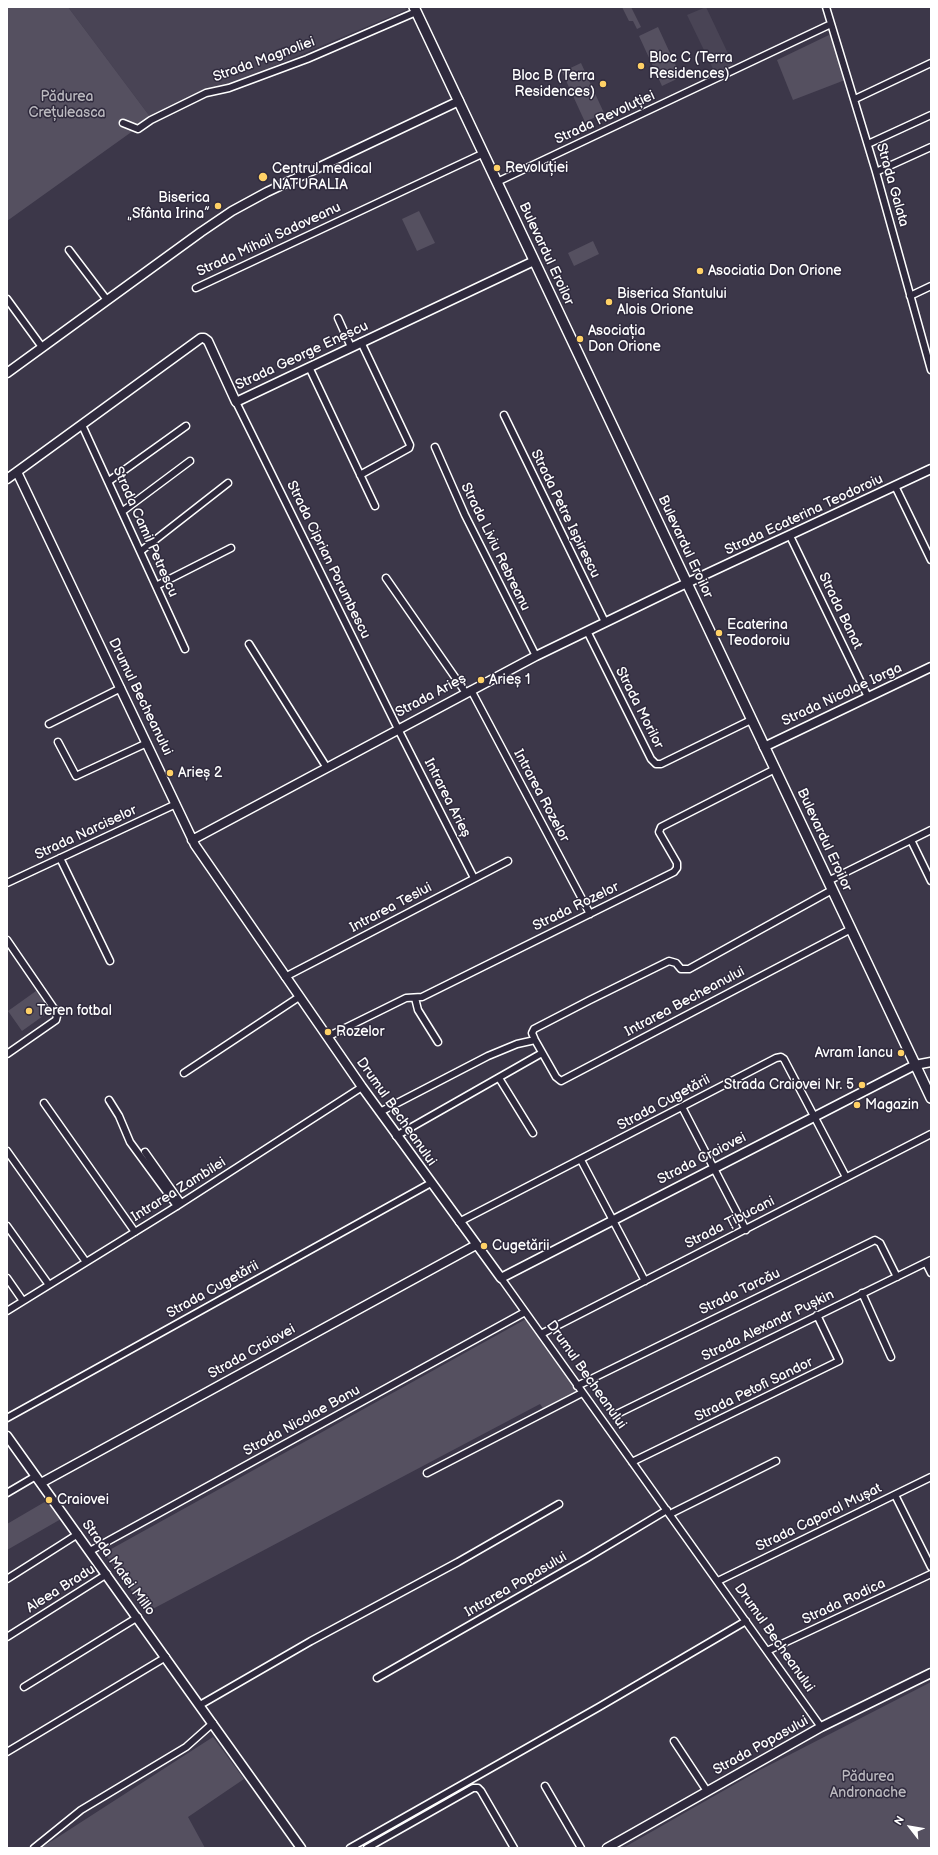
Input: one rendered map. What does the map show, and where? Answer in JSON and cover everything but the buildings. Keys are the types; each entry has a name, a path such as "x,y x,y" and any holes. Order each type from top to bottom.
{"main road":[{"name":"Bulevardul Eroilor","path":"415,9 915,1065 930,1091"}],"street":[{"name":"Strada Galata","path":"826,7 855,99 931,370"},
{"name":"Strada Magnoliei","path":"123,123 138,129 151,120 206,93 230,88 307,59 415,9"},
{"name":"Strada Revoluției","path":"497,182 831,24"},
{"path":"855,99 931,63"},
{"path":"7,373 201,232 247,203 459,101"},
{"path":"868,144 931,115"},
{"path":"876,172 931,147"},
{"name":"Strada Mihail Sadoveanu","path":"196,288 484,153"},
{"path":"69,250 107,300"},
{"name":"Strada George Enescu","path":"7,479 204,338 208,341 236,402 534,261"},
{"path":"910,296 931,286"},
{"path":"7,299 42,347"},
{"path":"338,318 352,347"},
{"path":"360,475 409,448 410,445 361,342"},
{"path":"309,367 375,506"},
{"name":"Strada Ciprian Porumbescu","path":"236,402 398,729"},
{"name":"Strada Petre Ispirescu","path":"504,415 605,622"},
{"name":"Strada Camil Petrescu","path":"82,425 123,510 185,649"},
{"path":"109,481 186,426"},
{"name":"Strada Liviu Rebreanu","path":"435,447 464,514 536,656"},
{"path":"123,510 190,461"},
{"name":"Strada Ecaterina Teodoroiu","path":"687,583 931,469"},
{"name":"Drumul Becheanului","path":"17,472 192,840 396,1136 718,1580 821,1727"},
{"path":"141,551 228,483"},
{"path":"895,486 931,560"},
{"name":"Strada Banat","path":"790,536 868,697"},
{"path":"156,586 231,548"},
{"name":"Intrarea Rozelor","path":"386,578 468,691 590,914"},
{"name":"Strada Arieș","path":"192,840 468,691 536,656 687,583"},
{"name":"Strada Morilor","path":"587,631 651,759 656,764 661,764 751,720"},
{"path":"250,644 327,768"},
{"name":"Strada Nicolae Iorga","path":"764,747 931,668"},
{"path":"49,724 121,688"},
{"name":"Intrarea Arieș","path":"398,729 474,878"},
{"path":"58,742 76,776 147,743"},
{"name":"Strada Rozelor","path":"327,1036 406,998 422,997 674,872 677,868 677,863 659,832 661,827 775,769"},
{"name":"Strada Narciselor","path":"7,884 176,804"},
{"path":"828,881 931,830"},
{"path":"911,840 931,881"},
{"path":"60,858 110,960"},
{"name":"Intrarea Teslui","path":"285,977 508,861"},
{"path":"380,1112 488,1056 517,1044 535,1040 532,1034 534,1029 669,961 676,963 680,969 689,969 832,890"},
{"name":"Intrarea Becheanului","path":"535,1040 556,1077 561,1080 851,930"},
{"path":"7,940 57,1013 56,1020 7,1054"},
{"path":"184,1073 299,996"},
{"path":"415,998 418,1010 438,1042"},
{"path":"396,1136 542,1053"},
{"name":"Strada Cugetării","path":"459,1222 776,1058 781,1057 784,1059 846,1177"},
{"name":"Strada Craiovei","path":"500,1278 915,1065 931,1062"},
{"path":"499,1078 533,1133"},
{"name":"Intrarea Zambilei","path":"7,1311 135,1232 362,1087"},
{"path":"109,1100 119,1116 130,1142 179,1204"},
{"path":"44,1103 135,1232"},
{"path":"682,1107 746,1230"},
{"name":"Strada Țibucani","path":"541,1334 931,1134"},
{"path":"7,1151 86,1262"},
{"path":"145,1152 179,1204"},
{"path":"580,1160 645,1281"},
{"name":"Strada Cugetării","path":"7,1418 431,1184"},
{"path":"7,1226 49,1284"},
{"name":"Strada Tarcău","path":"577,1386 874,1240 880,1242 897,1276"},
{"name":"Strada Craiovei","path":"41,1483 476,1245"},
{"path":"928,1261 931,1273"},
{"name":"Strada Alexandr Pușkin","path":"617,1414 928,1261"},
{"path":"7,1278 23,1300"},
{"path":"862,1293 891,1357"},
{"name":"Strada Nicolae Banu","path":"90,1551 525,1312"},
{"name":"Strada Petofi Sandor","path":"632,1462 839,1361 817,1315"},
{"path":"427,1473 582,1393"},
{"name":"Strada Matei Millo","path":"7,1436 138,1617 301,1848"},
{"name":"Intrarea Popasului","path":"376,1678 668,1512 776,1461"},
{"path":"7,1493 36,1476"},
{"name":"Strada Caporal Mușat","path":"718,1580 931,1477"},
{"path":"895,1494 931,1567"},
{"path":"200,1704 311,1641 458,1562 559,1504"},
{"path":"7,1579 78,1534"},
{"name":"Aleea Bradu","path":"7,1637 107,1574"},
{"name":"Strada Rodica","path":"767,1651 931,1574"},
{"path":"24,1687 138,1617"},
{"path":"350,1848 599,1707 746,1621"},
{"path":"7,1752 166,1657"},
{"name":"Strada Popasului","path":"607,1848 821,1727 931,1673"},
{"path":"34,1848 81,1810 186,1747 213,1723"},
{"path":"674,1741 707,1791"},
{"path":"545,1786 581,1848"},
{"path":"367,1848 473,1788 478,1788 481,1791 514,1848"}],"shaded area":[{"path":"68,7 405,7 406,10 151,118"},
{"path":"706,7 734,66 716,75 687,15"}],"green space":[{"name":"Pădurea Crețuleasca","path":"7,7 68,7 151,118 7,221"},
{"path":"622,7 631,7 641,27 637,29 633,21 629,21"},
{"path":"658,27 681,77 662,86 639,36"},
{"path":"831,34 845,80 793,100 777,60"},
{"path":"581,63 604,113 585,122 562,72"},
{"path":"419,211 435,243 417,251 402,219"},
{"path":"593,241 599,254 574,266 568,253"},
{"name":"Teren fotbal","path":"36,991 50,1011 22,1031 8,1011"},
{"path":"526,1319 580,1393 545,1411 540,1404 147,1612 104,1553"},
{"path":"48,1500 61,1519 7,1550 7,1524"},
{"name":"Pădurea Andronache","path":"931,1682 931,1848 623,1848 758,1771"},
{"path":"213,1737 244,1779 188,1817 205,1848 41,1848"}],"place":[{"name":"Bloc C (Terra Residences)","path":"641,66"},
{"name":"Bloc B (Terra Residences)","path":"603,84"},
{"name":"Revoluției","path":"497,168"},
{"name":"Centrul medical NATURALIA","path":"263,177"},
{"name":"Biserica „Sfânta Irina”","path":"218,206"},
{"name":"Asociatia Don Orione","path":"700,271"},
{"name":"Biserica Sfantului Alois Orione","path":"609,302"},
{"name":"Asociația Don Orione","path":"580,339"},
{"name":"Ecaterina Teodoroiu","path":"719,633"},
{"name":"Arieș 1","path":"481,680"},
{"name":"Arieș 2","path":"170,773"},
{"name":"Teren fotbal","path":"29,1011"},
{"name":"Rozelor","path":"328,1032"},
{"name":"Avram Iancu","path":"901,1053"},
{"name":"Strada Craiovei Nr. 5","path":"862,1085"},
{"name":"Magazin","path":"857,1105"},
{"name":"Cugetării","path":"484,1246"},
{"name":"Craiovei","path":"49,1500"}]}
